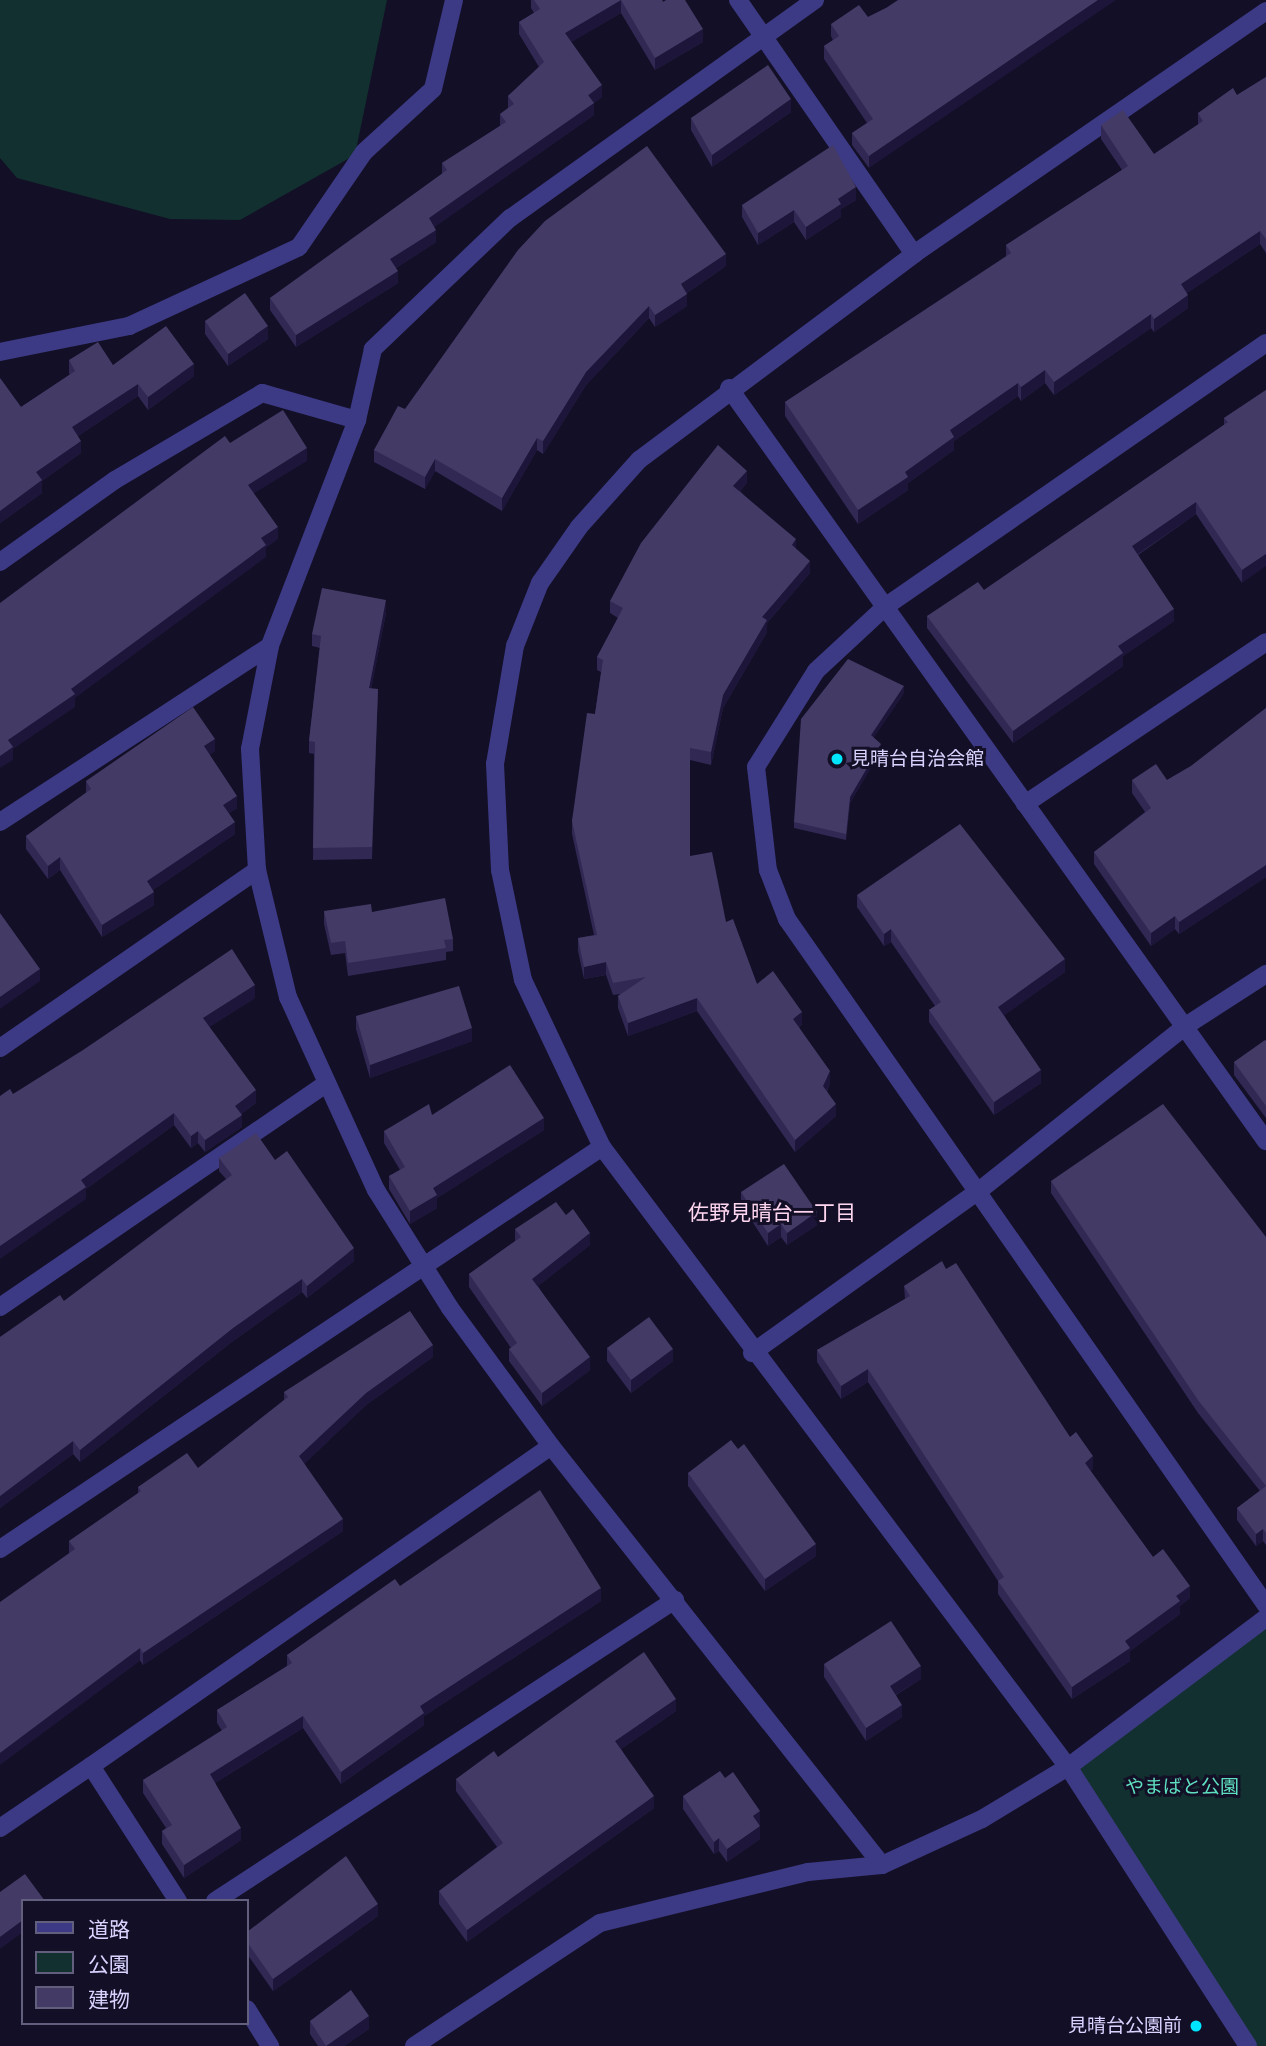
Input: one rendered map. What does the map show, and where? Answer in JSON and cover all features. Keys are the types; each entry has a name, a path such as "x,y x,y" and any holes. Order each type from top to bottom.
{"street":[{"path":"0,352 129,326 299,247 364,152 433,89 454,0"},
{"path":"738,0 914,254"},
{"path":"815,0 510,218 373,349 357,420 270,646 250,748 257,870 288,997 324,1085 422,1264 551,1446 882,1865"},
{"path":"1248,2046 1068,1767 752,1353 602,1147 523,979 500,870 497,751 515,646 540,583 579,527 639,460 729,388 914,254 1266,10"},
{"path":"1266,342 885,607 816,671 756,767 768,870 787,919 980,1190 1266,1605"},
{"path":"729,388 1266,1141"},
{"path":"0,562 116,480 261,393 357,420"},
{"path":"1025,804 1266,642"},
{"path":"0,822 270,646"},
{"path":"0,1048 257,870"},
{"path":"752,1353 980,1190 1184,1027 1266,974"},
{"path":"0,1307 324,1085"},
{"path":"0,1549 422,1264 602,1147"},
{"path":"0,1828 551,1446"},
{"path":"218,1899 675,1600"},
{"path":"414,2046 600,1923 808,1872 882,1865 982,1819 1068,1767 1266,1618"},
{"path":"91,1766 177,1899"},
{"path":"248,2011 270,2046"}],"green space":[{"path":"0,0 387,0 355,155 240,220 170,219 17,178 0,158"},
{"name":"やまばと公園","path":"1266,1618 1266,2046 1248,2046 1068,1767"}],"building":[{"path":"534,0 621,0 565,33 602,85 588,95 594,103 429,218 436,230 390,259 398,271 296,335 270,298 447,170 442,163 506,122 500,114 514,104 508,96 544,62 519,22 540,9"},
{"path":"621,0 685,0 703,29 655,58"},
{"path":"898,0 1098,0 869,156 852,133 873,119 824,46 839,36 831,24 859,5 868,17"},
{"path":"768,65 791,99 712,155 691,118"},
{"path":"1266,77 1266,239 1260,231 1181,284 1188,295 1154,319 1151,314 1054,382 1045,370 1021,387 1018,383 950,430 954,437 905,472 908,477 858,510 785,402 1011,253 1006,245 1128,166 1101,125 1123,110 1154,154 1203,121 1198,113 1233,88 1237,95"},
{"path":"833,145 856,187 838,199 841,204 806,227 794,210 758,233 742,205"},
{"path":"647,146 726,254 681,284 687,294 655,315 649,306 586,372 543,441 537,438 502,498 435,459 425,477 374,450 398,406 405,409 518,250 545,221"},
{"path":"245,293 268,326 228,354 205,321"},
{"path":"166,326 194,364 148,397 138,384 72,427 81,441 36,472 42,480 0,511 0,378 21,407 75,371 69,360 98,342 113,365"},
{"path":"1266,390 1266,554 1242,570 1196,502 1132,546 1174,609 1118,646 1123,653 1013,731 927,616 978,582 984,590 1228,422 1224,418"},
{"path":"283,410 307,448 248,485 278,527 261,538 266,545 71,689 75,694 8,740 13,747 0,756 0,603 225,436 230,443"},
{"path":"718,445 747,471 733,486 796,539 792,545 810,561 762,617 767,620 723,695 711,752 690,748 690,856 712,852 726,922 733,919 757,984 773,971 802,1012 793,1019 830,1071 823,1086 836,1104 795,1140 697,998 628,1023 618,996 646,977 613,983 606,962 584,967 578,938 597,935 572,821 587,713 595,714 603,660 597,657 623,608 610,601 641,543"},
{"path":"322,588 386,600 369,688 378,689 372,847 313,848 315,742 309,741 321,636 312,634"},
{"name":"見晴台自治会館","path":"848,659 904,686 871,735 881,744 850,797 846,834 794,822 801,719"},
{"path":"193,707 215,739 204,746 237,796 223,805 235,822 147,881 154,892 102,925 60,857 48,866 26,836 91,789 86,781"},
{"path":"1266,708 1266,865 1179,922 1175,916 1151,933 1094,852 1151,808 1132,780 1156,764 1167,780 1191,766"},
{"path":"960,824 1065,959 998,1007 1041,1070 994,1102 929,1010 941,1002 891,929 884,934 857,895"},
{"path":"445,898 453,939 444,940 446,948 348,963 345,941 331,943 324,911 371,904 372,912"},
{"path":"0,913 40,969 0,997"},
{"path":"232,949 255,985 203,1018 256,1090 235,1106 242,1115 205,1140 198,1131 191,1136 174,1113 81,1180 86,1187 0,1246 0,1096 10,1089 13,1094 83,1050"},
{"path":"459,986 472,1028 370,1065 356,1016"},
{"path":"1266,1041 1266,1106 1234,1062"},
{"path":"510,1065 544,1118 433,1188 437,1195 410,1211 389,1176 405,1167 384,1131 429,1104 432,1115"},
{"path":"1163,1104 1266,1237 1266,1486 1198,1400 1051,1181"},
{"path":"256,1133 275,1160 287,1151 354,1248 307,1286 302,1279 233,1328 80,1450 73,1441 0,1496 0,1337 60,1295 64,1301 232,1175 219,1158"},
{"path":"784,1164 817,1212 787,1233 781,1224 768,1233 741,1192"},
{"path":"556,1202 566,1215 573,1209 590,1233 532,1279 590,1357 542,1393 509,1349 517,1343 469,1274 521,1237 515,1229"},
{"path":"942,1261 946,1269 956,1263 1070,1437 1076,1432 1093,1456 1085,1463 1153,1557 1163,1549 1190,1586 1176,1596 1180,1601 1125,1641 1130,1648 1072,1687 998,1581 1004,1577 868,1369 841,1386 817,1350 910,1296 904,1286"},
{"path":"410,1311 433,1345 366,1393 299,1456 343,1519 143,1653 140,1648 0,1753 0,1602 75,1549 69,1541 141,1491 138,1487 187,1453 198,1468 288,1397 284,1392"},
{"path":"649,1317 673,1349 631,1380 607,1348"},
{"path":"731,1440 738,1449 744,1444 816,1544 765,1579 688,1473"},
{"path":"1266,1486 1266,1533 1263,1529 1256,1534 1237,1508"},
{"path":"540,1490 601,1588 420,1706 424,1713 341,1772 303,1716 210,1774 241,1828 184,1865 162,1831 172,1825 143,1780 227,1727 217,1710 292,1663 287,1655 395,1579 400,1586"},
{"path":"891,1621 921,1666 890,1686 902,1705 866,1728 824,1664"},
{"path":"644,1652 676,1699 615,1741 654,1796 467,1930 439,1891 503,1843 456,1779 494,1751 498,1757"},
{"path":"720,1771 725,1778 733,1772 760,1811 753,1816 760,1826 727,1849 719,1838 714,1842 683,1796"},
{"path":"346,1856 378,1904 273,1979 248,1943 248,1931"},
{"path":"25,1874 44,1899 21,1899 21,1921 0,1937 0,1892"},
{"path":"351,1990 369,2016 326,2046 310,2021"}],"place":[{"name":"見晴台自治会館","path":"837,759"},
{"name":"見晴台公園前","path":"1196,2026"}],"district":[{"name":"佐野見晴台一丁目","path":"772,1213"}]}
